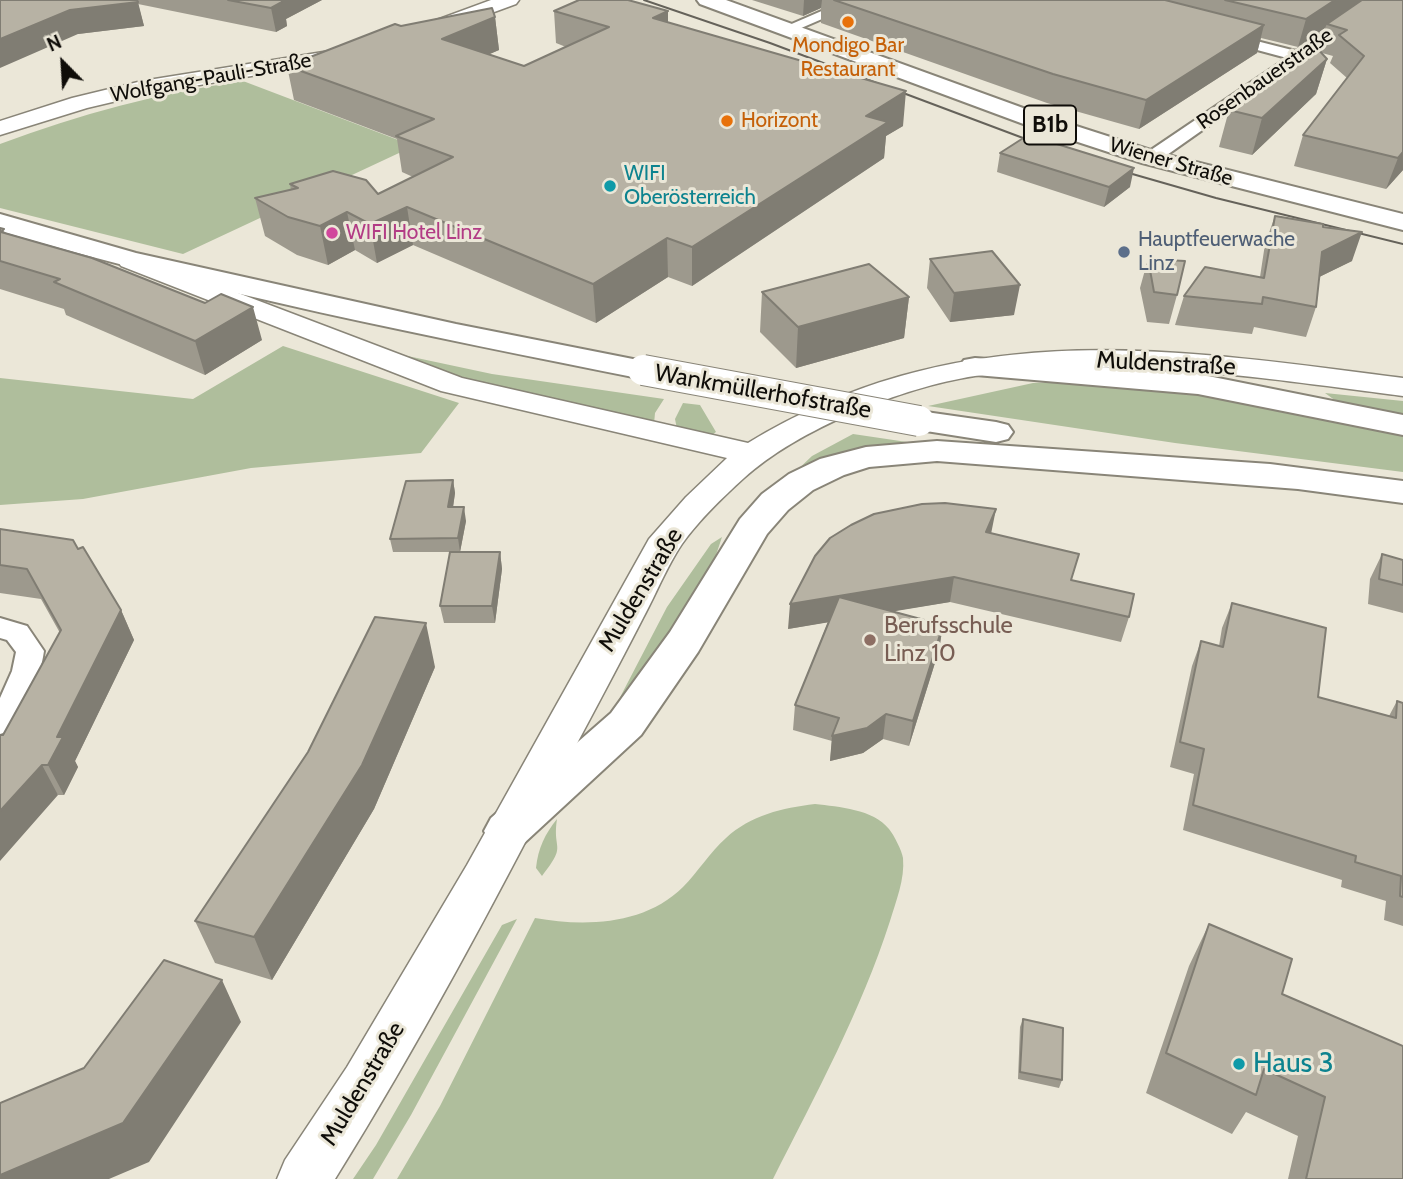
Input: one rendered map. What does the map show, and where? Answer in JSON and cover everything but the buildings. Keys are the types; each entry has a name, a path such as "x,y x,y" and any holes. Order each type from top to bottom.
{"main road":[{"path":"441,18 461,0"},
{"path":"474,0 423,30 468,17 509,0"},
{"name":"Wiener Straße","path":"706,0 1037,121 1151,158 1403,222"},
{"name":"Wolfgang-Pauli-Straße","path":"0,128 80,103 142,88 362,50"},
{"name":"Wankmüllerhofstraße","path":"0,222 130,260 456,333 643,370 919,421 1296,479 1403,492"},
{"name":"Wankmüllerhofstraße","path":"130,260 452,385 754,454"},
{"name":"Muldenstraße","path":"304,1179 365,1084 483,879 667,538 702,500 754,454 831,412 878,392 975,367 1052,360 1108,360 1254,368 1403,387"},
{"path":"975,367 1198,384 1403,425"},
{"path":"1312,375 1309,389 1313,397 1340,412"},
{"path":"507,831 626,724 684,642 753,527 775,502 801,482 832,467 866,457 937,451 1296,479"}],"street":[{"path":"787,29 859,0"},
{"name":"Rosenbauerstraße","path":"1151,158 1380,0"},
{"path":"1206,32 1298,56"},
{"path":"0,628 17,633 30,651 29,669 0,723"}],"green space":[{"path":"243,81 414,146 183,254 0,208 0,144 120,106"},
{"path":"283,346 459,403 421,453 251,468 83,499 0,505 0,378 193,399"},
{"path":"370,348 492,374 664,399 655,413 654,424 488,386"},
{"path":"1097,380 1167,385 1403,434 1403,472 1175,443 928,406 1033,383"},
{"path":"1325,393 1403,401 1403,418 1340,404"},
{"path":"683,403 700,405 716,432 709,437 677,429 675,419"},
{"path":"853,434 907,442 874,446 790,477 812,456"},
{"path":"722,537 705,588 602,732 667,607 711,544"},
{"path":"815,804 855,810 882,822 898,843 903,858 903,874 890,921 866,987 837,1052 773,1179 397,1179 440,1106 535,918 594,922 633,916 651,909 668,900 683,887 720,844 736,830 756,818 779,810"},
{"path":"557,819 557,852 542,876 536,868 538,854"},
{"path":"517,919 411,1115 373,1179 353,1179 376,1145 502,925"}],"tram line":[{"path":"644,0 770,43 1039,144"},
{"path":"1115,169 1216,198 1403,244"}],"place":[{"name":"Mondigo Bar Restaurant","path":"848,22"},
{"name":"Horizont","path":"727,121"},
{"name":"WIFI Oberösterreich","path":"610,186"},
{"name":"WIFI Hotel Linz","path":"332,233"},
{"name":"Hauptfeuerwache Linz","path":"1124,252"},
{"name":"Berufsschule Linz 10","path":"870,640"},
{"name":"Haus 3","path":"1239,1064"}]}
